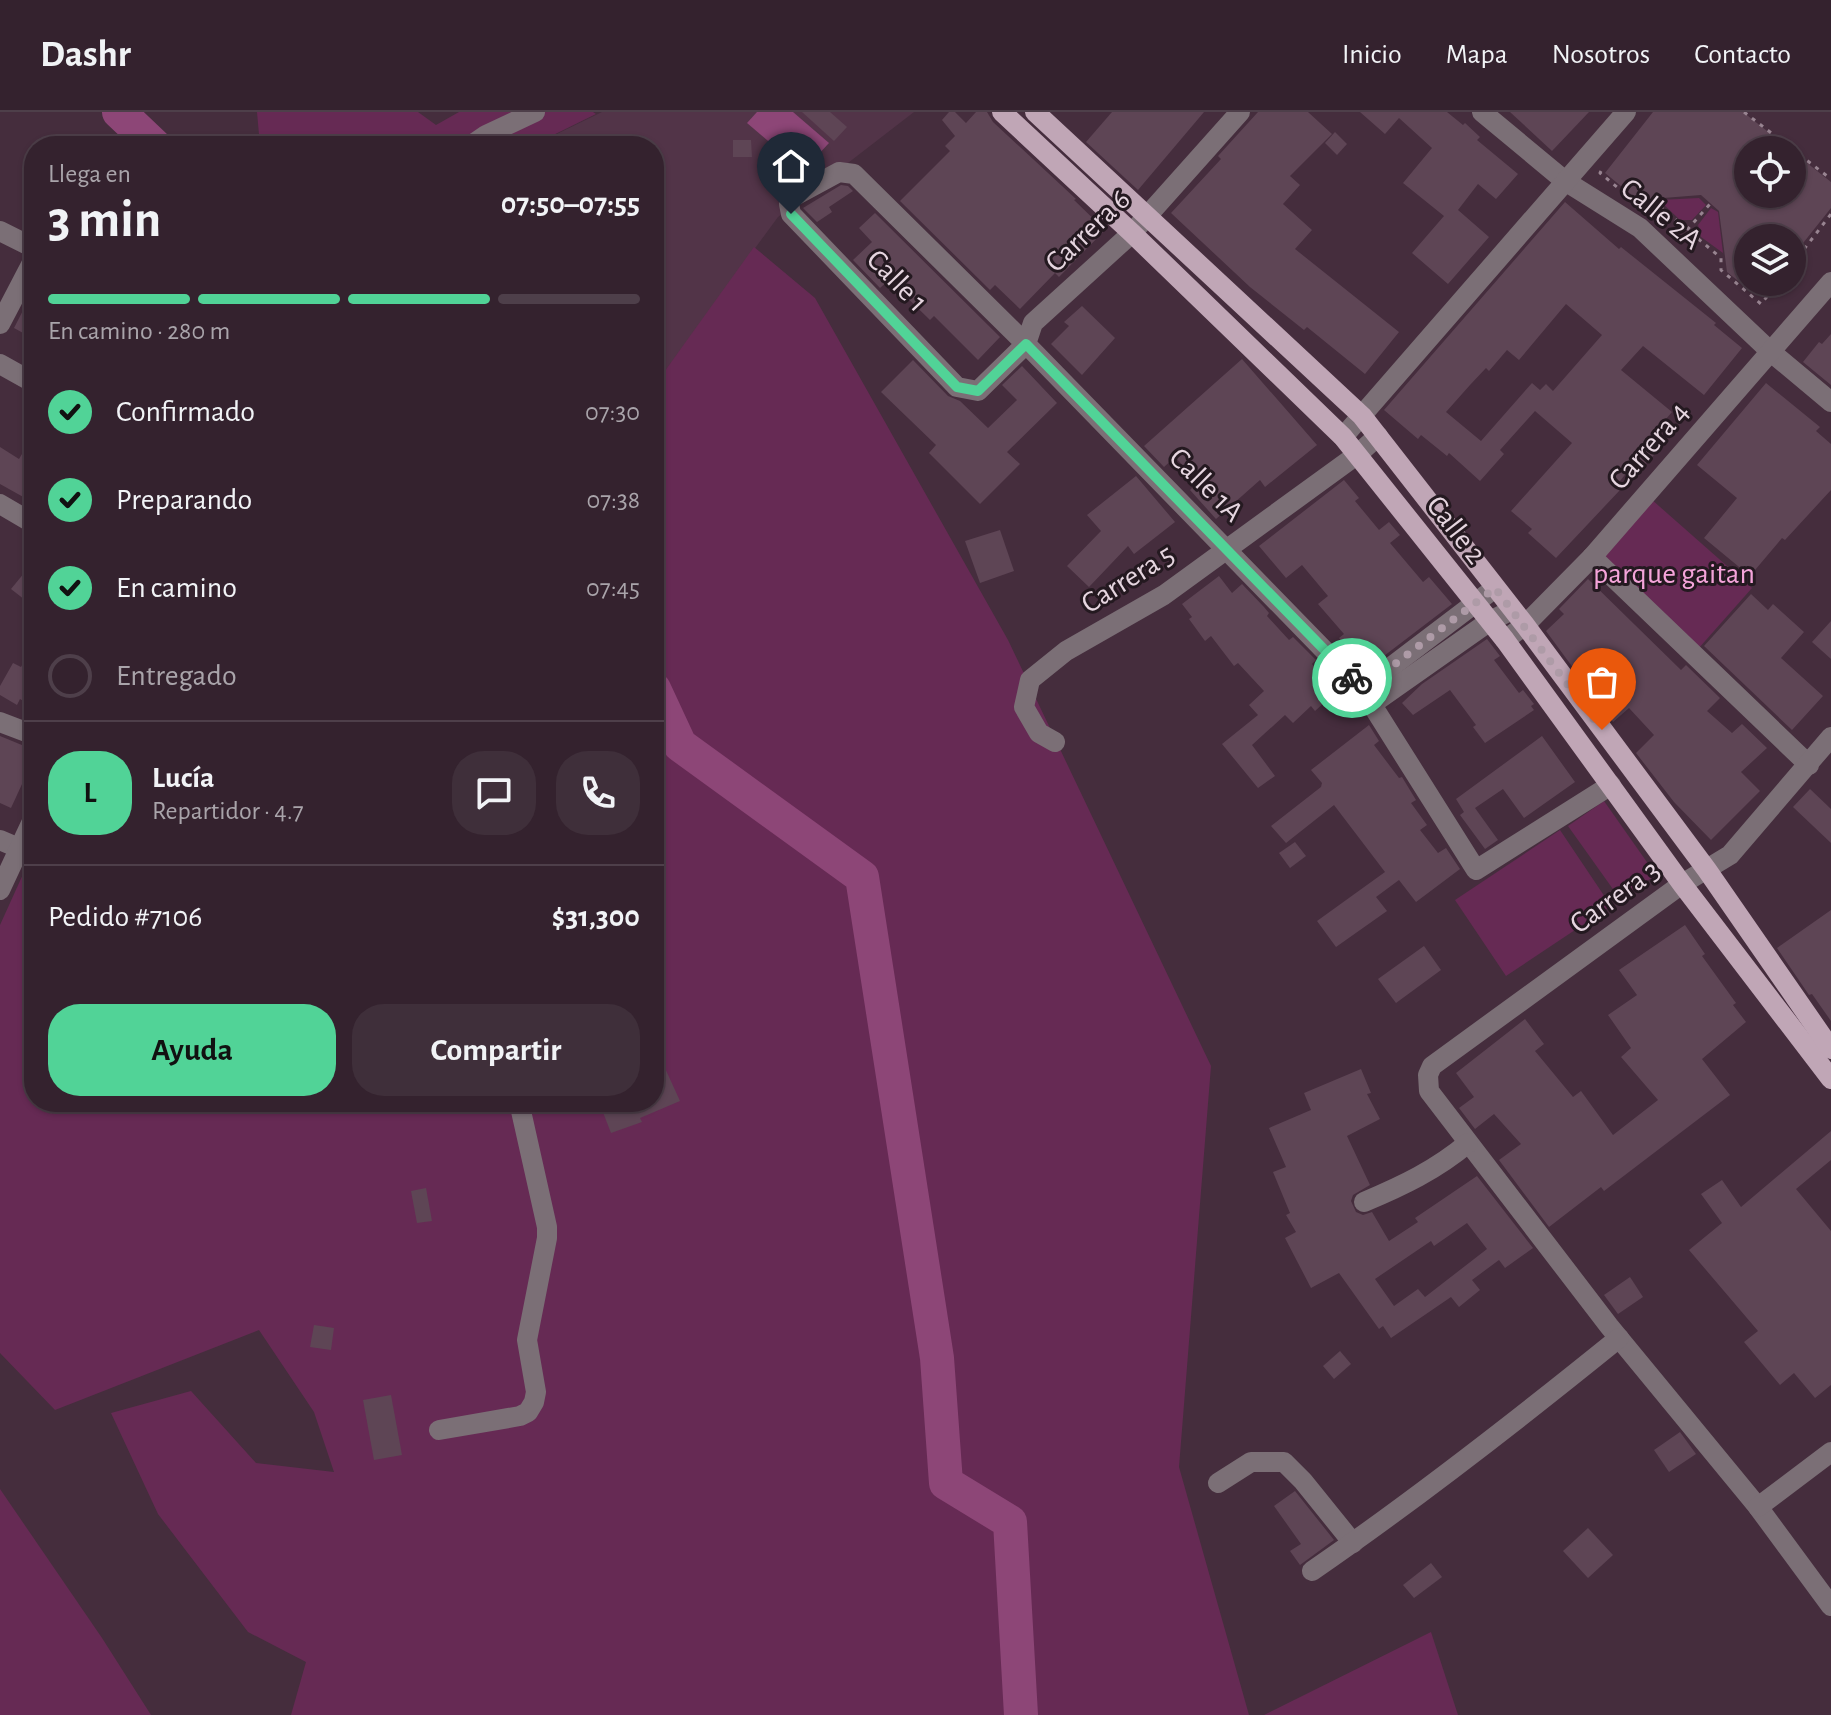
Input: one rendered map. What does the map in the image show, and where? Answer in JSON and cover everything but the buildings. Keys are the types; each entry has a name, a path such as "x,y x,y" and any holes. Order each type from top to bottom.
{"main road":[{"name":"Calle 2","path":"1002,112 1132,233 1358,454 1505,640 1682,884 1831,1079"},
{"name":"Calle 2","path":"1035,112 1362,416 1707,870 1831,1049"}],"street":[{"path":"485,136 535,112"},
{"name":"Carrera 6","path":"978,391 1026,344 1033,323 1148,217 1240,112"},
{"name":"Calle 2A","path":"1482,112 1565,181 1640,228 1771,352 1831,402"},
{"path":"1343,437 1626,112"},
{"name":"Calle 1A","path":"791,198 839,172 854,174 1026,344 1367,696 1476,870 1611,785"},
{"name":"Calle 1","path":"791,198 791,214 957,387 978,391"},
{"path":"0,231 24,243"},
{"path":"0,324 24,278"},
{"name":"Carrera 4","path":"1505,640 1518,618 1592,557 1831,282"},
{"path":"0,364 24,377"},
{"name":"Carrera 5","path":"1055,742 1039,733 1024,707 1030,680 1066,651 1164,595 1358,454 1378,436"},
{"path":"0,504 24,518"},
{"path":"1592,557 1809,765"},
{"path":"1367,696 1495,588"},
{"name":"Carrera 4","path":"1367,696 1490,621 1518,618"},
{"path":"0,722 24,731"},
{"name":"Carrera 3","path":"1468,1143 1429,1091 1428,1075 1432,1066 1682,884 1730,855 1831,737"},
{"path":"0,840 21,849"},
{"path":"0,890 24,842"},
{"path":"439,1430 520,1416 528,1412 534,1402 536,1392 527,1340 547,1227 521,1112"},
{"path":"1364,1202 1419,1178 1468,1143 1619,1338 1758,1507 1831,1606"},
{"path":"1312,1571 1528,1413 1619,1338"},
{"path":"1758,1507 1831,1452"},
{"path":"1218,1483 1251,1462 1284,1462 1353,1543"}],"path":[{"path":"1744,112 1831,179"},
{"path":"1610,161 1600,173 1629,198"},
{"path":"1639,206 1657,204 1721,258 1721,270 1734,281"},
{"path":"1687,230 1710,204"},
{"path":"1806,247 1831,214"},
{"path":"1752,296 1761,304 1768,296"}],"shaded area":[{"path":"602,112 914,112 778,217 664,372 664,136 553,136"},
{"path":"757,112 793,112 829,143 803,171 747,123"}],"green space":[{"path":"257,112 418,112 436,125 459,112 596,114 551,136 259,136"},
{"path":"1699,198 1706,205 1692,220 1680,220 1659,200"},
{"path":"1711,208 1718,212 1723,253 1701,237 1698,225"},
{"path":"754,247 815,298 1008,640 1211,1066 1179,1467 1249,1715 291,1715 306,1662 248,1632 158,1514 111,1413 191,1391 256,1463 334,1472 314,1412 259,1330 55,1410 0,1353 0,925 24,872 24,1112 664,1112 664,372"},
{"name":"parque gaitan","path":"1651,499 1752,588 1698,649 1597,559"},
{"path":"1604,801 1656,875 1620,899 1568,826"},
{"path":"1560,830 1611,906 1506,976 1455,900"},
{"path":"0,1489 102,1638 151,1715 0,1715"},
{"path":"1431,1632 1458,1715 1264,1715"}],"waterway":[{"path":"119,112 144,136"},
{"path":"664,711 680,745 862,877 937,1358 946,1483 1010,1522 1021,1715"}],"way so far":[{"path":"1352,678 1362,689 1495,588 1602,730"}],"route":[{"path":"791,214 957,387 978,391 1026,344 1352,678"}]}
